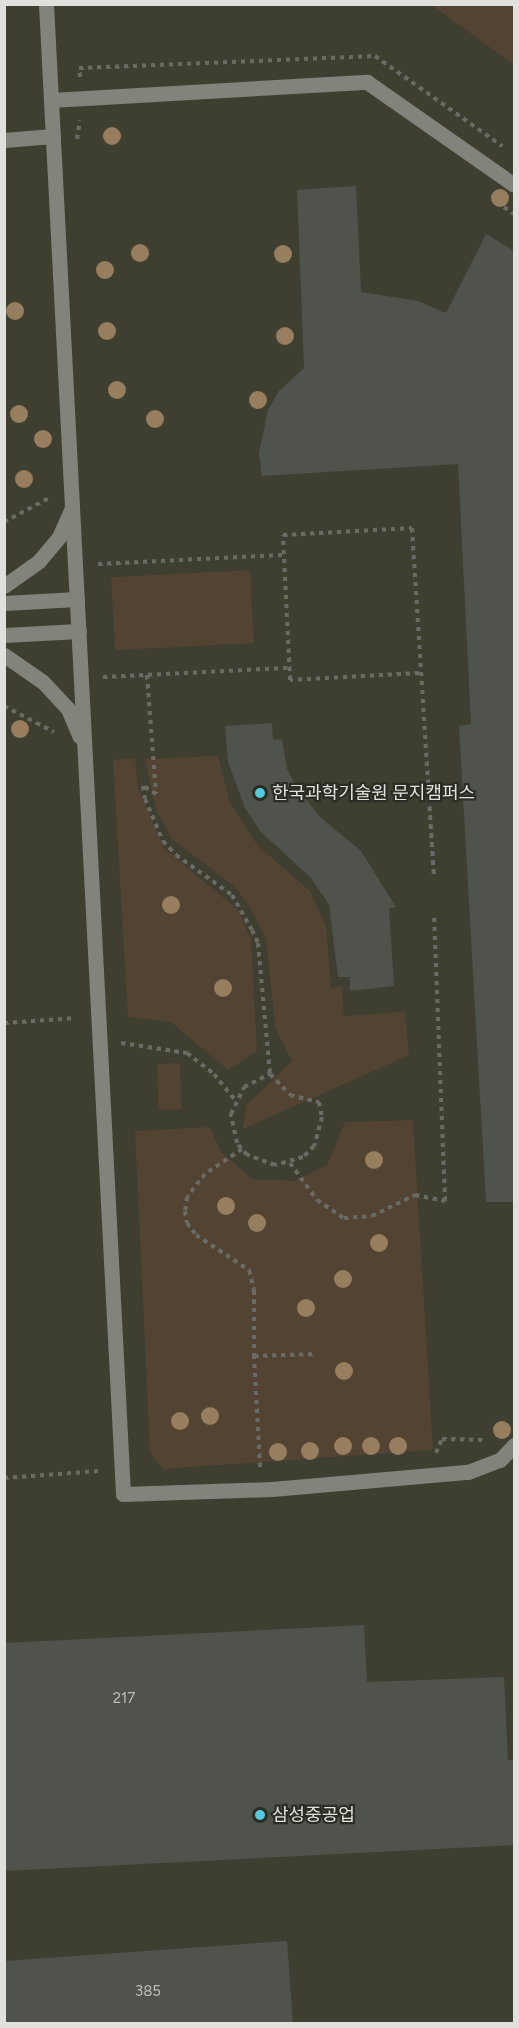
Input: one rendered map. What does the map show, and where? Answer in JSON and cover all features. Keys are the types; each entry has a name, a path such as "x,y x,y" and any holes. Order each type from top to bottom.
{"lane":[{"path":"46,4 123,1494 272,1488 468,1472 501,1460 514,1444"},
{"path":"51,100 367,82 514,185"},
{"path":"4,140 53,136"},
{"path":"4,586 39,561 59,537 72,507"},
{"path":"4,603 77,599"},
{"path":"4,635 79,631"},
{"path":"4,655 43,682 69,709 85,748"}],"path":[{"path":"4,522 51,497"},
{"path":"419,674 290,680 283,535 412,528 419,674 434,877"},
{"path":"98,564 283,555"},
{"path":"103,676 290,668"},
{"path":"147,675 156,794 143,786 145,800 163,841 176,855 232,895 258,943 270,1074 290,1095 319,1102 322,1117 314,1146 290,1163 260,1162 242,1149 232,1130 235,1100 256,1078 270,1074"},
{"path":"4,706 62,735"},
{"path":"290,1163 317,1200 344,1218 372,1216 415,1195 445,1201 434,914"},
{"path":"76,1006 78,1030"},
{"path":"4,1023 77,1018"},
{"path":"100,1045 154,1045 187,1053 214,1074 235,1100"},
{"path":"242,1149 205,1174 188,1197 185,1211 187,1223 196,1235 249,1270 254,1290 254,1356 260,1468"},
{"path":"254,1356 316,1353"},
{"path":"4,1478 99,1472 99,1460"}],"shaded area":[{"name":"한국과학기술원 문지캠퍼스","path":"5,5 431,5 514,65 514,2023 5,2024"},
{"path":"431,5 514,5 514,65"},
{"path":"250,570 254,643 115,650 111,577"},
{"path":"218,756 230,803 258,846 310,891 326,926 331,988 342,986 344,1016 405,1012 409,1055 243,1129 246,1106 292,1061 275,1027 266,939 250,907 234,886 172,839 156,810 145,759"},
{"path":"135,758 138,788 164,848 238,910 251,939 257,1051 228,1070 171,1022 128,1017 113,760"},
{"path":"180,1063 182,1109 159,1110 157,1064"},
{"path":"413,1120 433,1450 163,1469 150,1452 135,1131 210,1127 221,1152 252,1179 294,1181 327,1165 345,1122"}],"building":[{"path":"356,186 361,292 418,301 446,313 486,234 514,251 514,1202 486,1202 459,726 471,724 458,464 262,476 259,453 268,410 279,391 304,368 297,190"},
{"path":"272,723 273,740 282,739 287,769 297,788 320,817 361,851 396,907 389,908 394,986 350,991 350,977 338,977 329,904 310,877 260,831 245,808 228,762 225,726"},
{"path":"364,1625 367,1682 504,1677 508,1760 514,1760 514,1845 4,1871 4,1643"},
{"path":"287,1941 293,2024 4,2024 4,1961"}],"place":[{"name":"한국과학기술원 문지캠퍼스","path":"260,793"},
{"name":"삼성중공업","path":"260,1815"}]}
